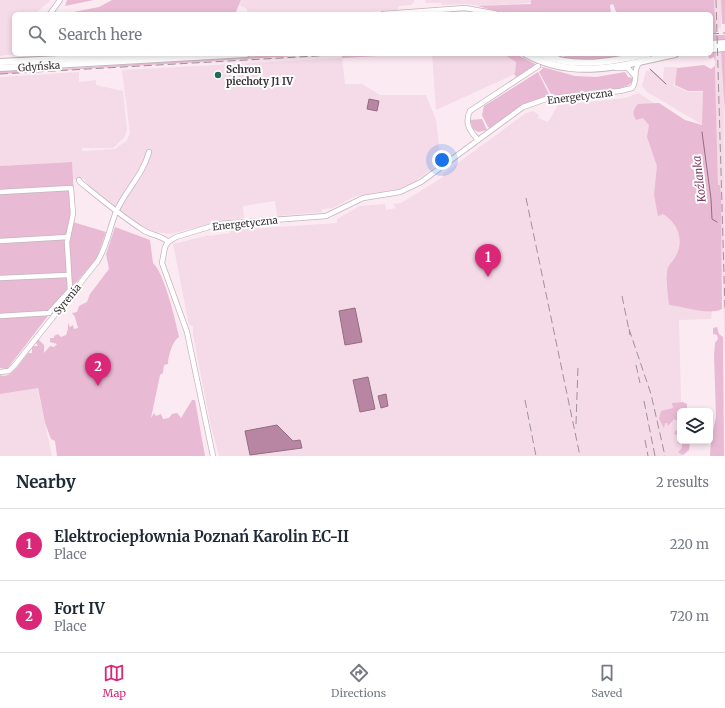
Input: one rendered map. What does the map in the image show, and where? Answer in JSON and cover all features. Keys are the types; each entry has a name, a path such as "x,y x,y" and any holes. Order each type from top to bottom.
{"main road":[{"path":"713,44 725,43"},
{"path":"713,49 725,48"},
{"name":"Gdyńska","path":"0,62 39,57 79,56"},
{"name":"Gdyńska","path":"0,68 209,56"},
{"path":"530,56 545,63 570,69 592,70 613,67 639,57"},
{"path":"545,56 559,61 579,64 600,64 625,57 651,56"}],"street":[{"path":"51,12 60,0"},
{"path":"409,12 462,8 479,9 490,12"},
{"path":"28,67 39,57 45,65"},
{"name":"Energetyczna","path":"168,242 181,235 218,224 326,216 363,198 400,192 421,182 512,114 528,105 552,98 628,89 634,84 634,75 639,57"},
{"path":"478,140 468,124 467,118 470,111 538,66"},
{"path":"613,67 628,68 634,75"},
{"name":"Syrenia","path":"0,372 9,371 14,366 72,291 102,256 116,211 146,165 150,152"},
{"path":"79,180 116,211 144,231 162,236 168,242 163,252 162,263 187,332 213,456"},
{"path":"0,192 72,188 73,214 68,237 68,275 72,291 49,313 0,316"},
{"path":"0,241 68,237"},
{"path":"0,278 68,275"}],"shaded area":[{"path":"0,0 51,0 39,10 39,12 12,12 12,54 0,56"},
{"path":"67,0 94,0 65,6"},
{"path":"112,0 241,0 236,12 73,12 99,7"},
{"path":"242,0 414,0 411,5 398,6 398,10 366,12 247,12 247,9 239,5"},
{"path":"425,0 531,0 531,3 481,6 466,4 442,5 441,3 426,3"},
{"path":"531,0 714,0 716,33 713,33 713,12 616,12 613,4 610,5 611,12 502,12 478,6 531,4"},
{"path":"714,0 721,0 721,28 716,28"},
{"path":"721,0 725,0 725,24 722,24"},
{"path":"713,35 725,35 725,41 713,41"},
{"path":"725,51 725,112 721,52 716,52 715,63 714,57 710,59 708,56 713,56 713,52"},
{"path":"716,52 722,52 724,70 725,355 720,185 718,185 715,70"},
{"path":"254,56 296,56 0,74 0,71 49,67 60,69"},
{"path":"342,56 378,56 342,58"},
{"path":"432,56 506,56 516,62 515,74 436,110"},
{"path":"506,56 520,56 539,66 575,76 596,77 625,72 628,77 632,78 632,82 608,91 552,96 539,72 543,68 536,65 516,77 514,73 516,62"},
{"path":"552,56 561,58 566,56 619,56 606,61 596,62 563,59"},
{"path":"342,58 345,84 362,84 380,95 426,95 436,120 441,162 416,181 398,189 356,196 333,208 322,209 322,212 277,216 275,201 243,206 244,218 219,222 170,234 147,231 88,185 84,179 73,179 72,162 0,166 0,77 79,72 79,82 96,80 96,85 123,91 127,130 124,138 113,148 82,148 82,151 115,149 127,140 130,133 122,70"},
{"path":"704,65 711,69 715,66 718,185 720,185 721,196 722,309 717,311 703,311 669,305 667,271 679,248 680,243 678,231 668,217 663,214 658,216 654,195 657,166 647,137 649,125 643,118 636,120 634,110 638,104 659,103 685,120 702,125 703,91 688,91 675,85 677,68"},
{"path":"664,67 677,67 677,78 673,85 688,92 703,92 703,125 647,92 642,86 646,71 652,70 663,80"},
{"path":"538,72 550,96 521,106 490,128 488,127 482,115 484,106"},
{"path":"638,93 677,117 706,239 712,312 711,319 679,320 681,398 681,408 677,408 677,444 682,444 682,456 219,456 210,422 193,335 193,326 189,325 173,244 209,235 230,233 230,230 337,223 337,219 360,206 385,204 386,210 396,208 393,204 401,203 443,177 443,174 526,113 533,111 539,115 538,118 548,122 558,105 626,98"},
{"path":"369,99 379,101 377,111 367,109"},
{"path":"482,119 487,130 478,132 473,129 470,120"},
{"path":"72,162 75,211 73,222 106,232 97,258 48,316 7,369 0,368 0,166"},
{"path":"327,219 236,225 225,228 230,225"},
{"path":"115,227 150,240 153,263 157,268 165,286 179,337 172,345 168,364 164,365 163,373 160,375 151,418 154,413 156,416 161,414 163,419 169,418 172,414 177,413 181,418 192,400 195,400 205,456 57,456 55,441 51,439 45,423 38,388 0,394 0,375 4,376 12,373 27,353 32,353 32,346 38,346 35,341 37,338 44,345 44,353 50,346 54,347 57,344 50,342 50,338 54,338 54,336 58,334 61,337 66,335 68,323 70,327 73,325 74,329 78,328 75,317 72,313 77,312 79,306 87,302 90,294 109,269 106,254"},
{"path":"355,308 362,342 345,345 339,311"},
{"path":"717,327 719,334 723,337 724,456 710,456 716,417 714,356 715,343 718,339 717,335 713,334 713,328"},
{"path":"32,363 52,456 0,456 0,382 7,383 25,379"},
{"path":"368,377 375,409 360,412 353,380"},
{"path":"386,394 388,406 381,408 378,396"},
{"path":"683,402 687,404 687,408 677,408 677,420 674,419 668,426 667,423 665,423 664,428 659,419 661,411 673,408 672,403"},
{"path":"277,425 293,441 300,440 302,448 250,455 245,431"},
{"path":"682,444 690,444 689,450 683,455 678,452 682,448"}],"waterway":[{"path":"650,69 666,84"},
{"name":"Koźlanka","path":"702,132 711,199 712,219 717,222"}],"railway":[{"path":"716,0 725,309"},
{"path":"713,34 725,33"},
{"path":"0,74 316,56"},
{"path":"526,198 580,456"},
{"path":"622,296 630,335"},
{"path":"629,329 651,394 665,456"},
{"path":"636,365 640,383"},
{"path":"576,424 578,367"},
{"path":"525,400 536,456"},
{"path":"644,401 655,456"},
{"path":"645,440 648,456"}],"place":[{"name":"Schron piechoty J1 IV","path":"218,75"},
{"name":"Elektrociepłownia Poznań Karolin EC-II","path":"488,277"},
{"name":"Fort IV","path":"98,386"}]}
